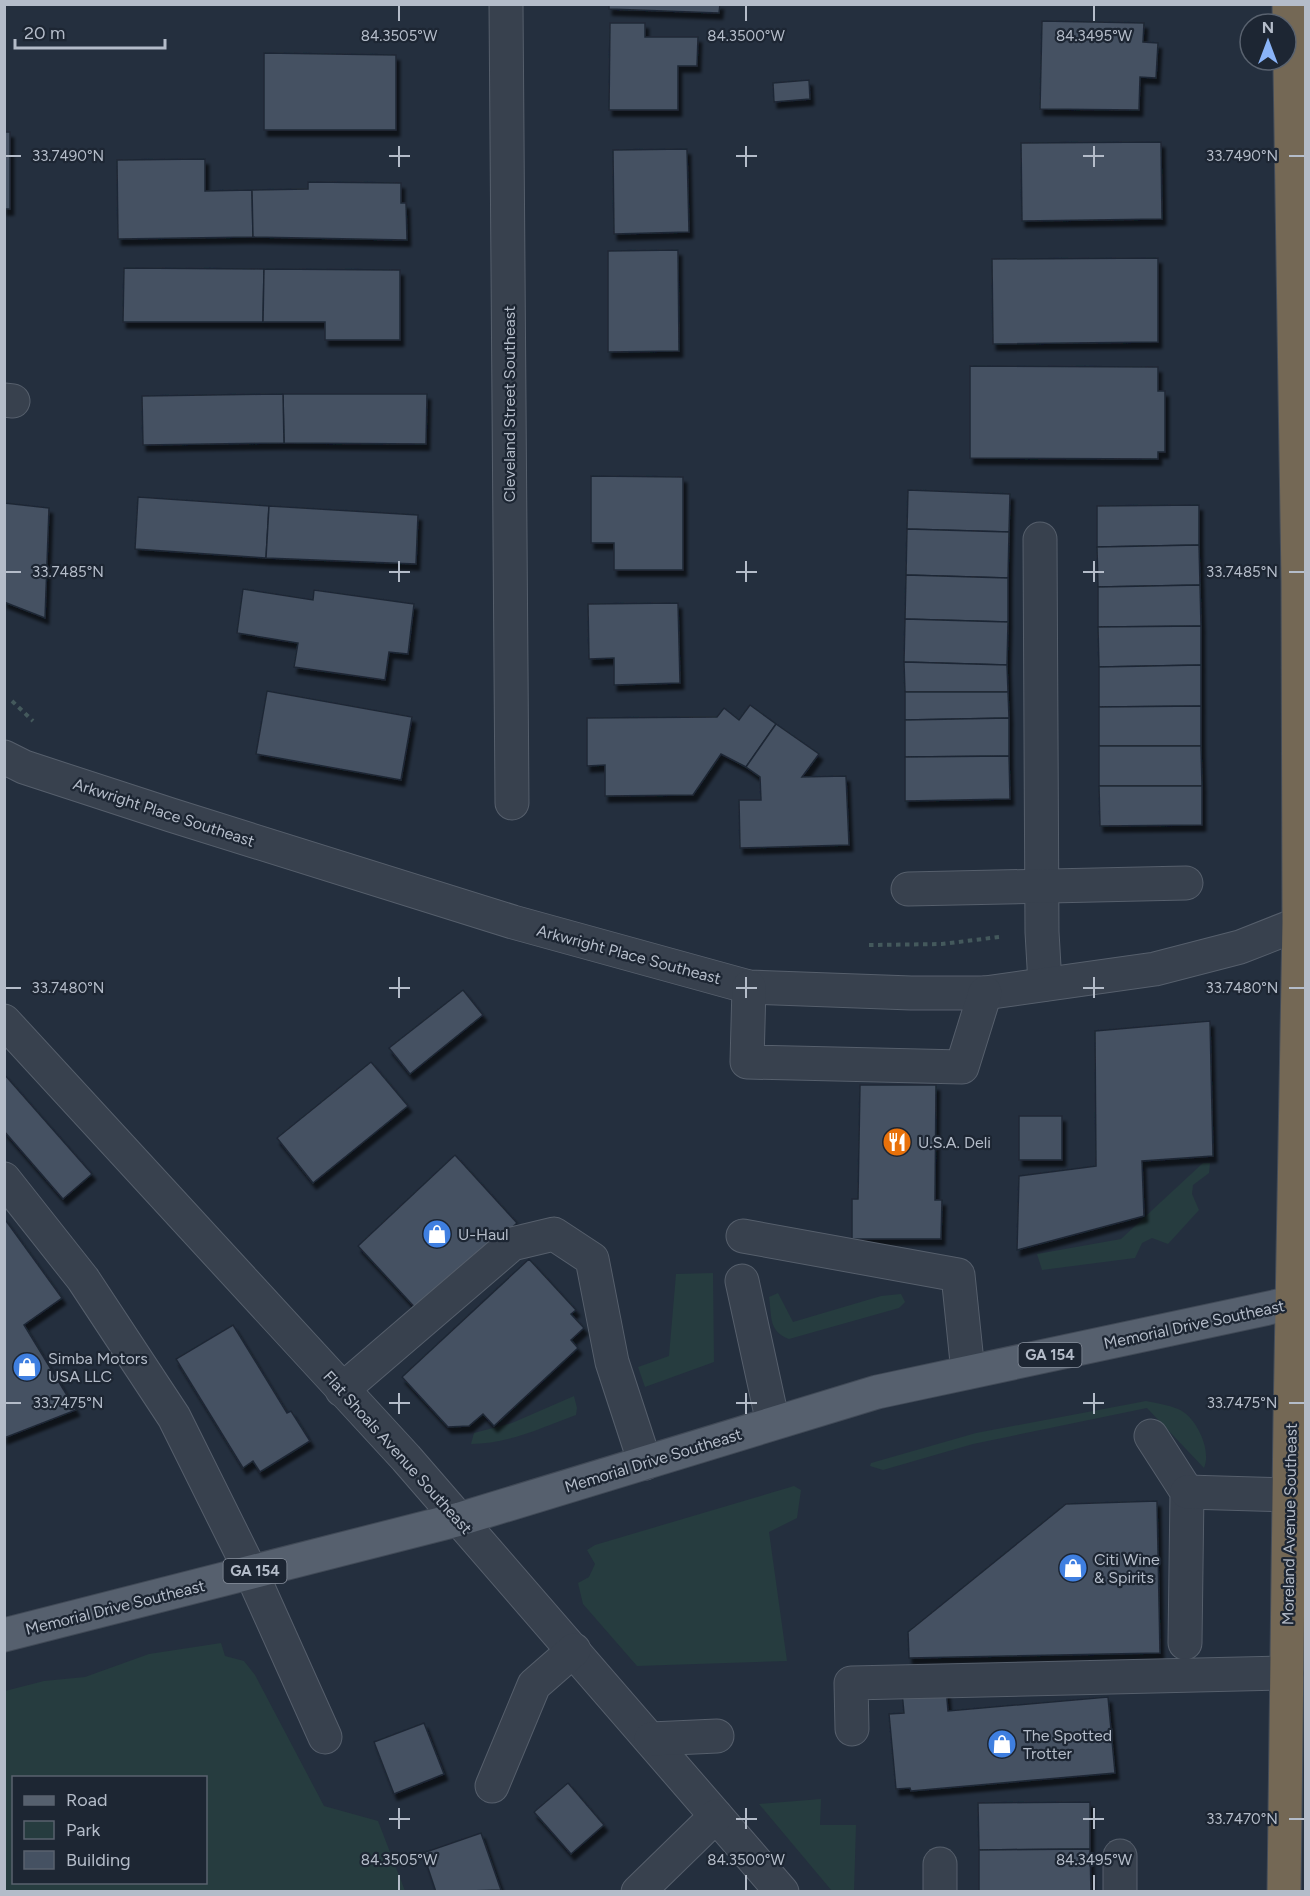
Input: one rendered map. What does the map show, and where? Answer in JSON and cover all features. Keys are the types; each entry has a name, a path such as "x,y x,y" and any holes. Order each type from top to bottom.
{"highway":[{"name":"Moreland Avenue Southeast","path":"1284,1892 1296,1777 1287,1672 1297,1603 1290,1495 1299,1303 1302,922 1289,4"}],"main road":[{"name":"Memorial Drive Southeast","path":"4,1635 460,1519 877,1392 1299,1303"}],"street":[{"name":"Cleveland Street Southeast","path":"506,4 512,803"},
{"path":"1040,539 1042,932 1045,984"},
{"name":"Arkwright Place Southeast","path":"4,757 24,767 159,812 513,922 749,987 911,993 985,993 1155,969 1240,947 1302,922"},
{"path":"908,890 1186,883"},
{"path":"749,987 747,1062 819,1064 962,1067 985,993"},
{"name":"Flat Shoals Avenue Southeast","path":"4,1021 460,1519 782,1892"},
{"path":"4,1179 83,1278 103,1331 174,1417 251,1572 325,1737"},
{"path":"342,1390 512,1244 554,1234 592,1258 612,1362 645,1463"},
{"path":"743,1236 958,1275 968,1372"},
{"path":"742,1281 773,1423"},
{"path":"1151,1436 1187,1492 1185,1643"},
{"path":"1187,1492 1290,1495"},
{"path":"492,1786 534,1685 574,1650"},
{"path":"852,1729 851,1683 1287,1672"},
{"path":"651,1739 717,1736"},
{"path":"638,1892 716,1816"},
{"path":"1120,1856 1120,1892"}],"path":[{"path":"12,701 37,726"},
{"path":"861,945 942,944 1042,932"}],"green space":[{"path":"1203,1163 1210,1163 1209,1173 1193,1185 1192,1194 1199,1210 1168,1244 1152,1238 1142,1243 1135,1258 1042,1270 1037,1254 1121,1239"},
{"path":"713,1273 714,1362 645,1387 638,1367 669,1356 676,1274"},
{"path":"778,1293 793,1322 881,1296 901,1294 905,1302 899,1308 789,1339 777,1332 772,1322 769,1297"},
{"path":"574,1396 576,1415 511,1438 471,1444 474,1433 512,1423"},
{"path":"1146,1401 1178,1409 1191,1419 1204,1443 1206,1461 1204,1468 1147,1408 973,1444 883,1470 870,1466 871,1463 976,1433"},
{"path":"794,1486 801,1490 797,1518 769,1532 787,1661 637,1666 583,1604 578,1583 589,1577 595,1564 587,1550 595,1545"},
{"path":"221,1643 225,1656 244,1661 255,1675 324,1806 378,1821 405,1891 5,1891 5,1691 44,1681 85,1677 149,1654"},
{"path":"821,1799 820,1825 856,1825 854,1891 832,1891 759,1804"}],"building":[{"path":"609,4 720,4 719,13 609,9"},
{"path":"1042,21 1144,23 1143,42 1158,43 1156,78 1140,77 1139,110 1040,109"},
{"path":"610,23 645,23 645,37 698,37 697,66 678,66 678,110 609,110"},
{"path":"264,53 396,55 396,130 264,130"},
{"path":"809,80 810,99 774,102 773,83"},
{"path":"4,132 10,132 10,209 4,209"},
{"path":"1161,142 1162,219 1022,221 1021,143"},
{"path":"687,149 689,232 614,234 613,150"},
{"path":"205,159 205,191 252,190 253,237 118,239 117,160"},
{"path":"308,182 401,183 401,203 406,203 407,240 253,237 252,190 308,189"},
{"path":"678,250 679,351 608,352 608,251"},
{"path":"1158,258 1158,342 993,344 992,259"},
{"path":"124,268 264,269 263,322 123,322"},
{"path":"264,269 400,270 400,340 325,340 325,322 263,322"},
{"path":"970,366 1158,367 1158,391 1165,391 1165,452 1158,452 1158,459 970,458"},
{"path":"283,394 427,394 426,444 284,443"},
{"path":"283,394 284,443 143,445 142,396"},
{"path":"591,476 683,477 683,570 614,570 614,543 591,543"},
{"path":"908,490 1010,494 1009,532 907,529"},
{"path":"138,497 269,506 266,558 135,549"},
{"path":"4,503 49,508 45,618 4,602"},
{"path":"1199,505 1199,545 1097,547 1097,506"},
{"path":"269,506 418,515 416,564 266,558"},
{"path":"907,529 1009,532 1008,578 906,575"},
{"path":"1199,545 1200,585 1098,587 1097,547"},
{"path":"906,575 1008,578 1008,622 905,619"},
{"path":"1200,585 1201,626 1098,627 1098,587"},
{"path":"243,589 313,600 314,590 414,604 408,654 389,652 385,680 294,667 298,643 237,633"},
{"path":"678,603 680,683 614,685 614,658 589,659 588,604"},
{"path":"905,619 1008,622 1007,665 904,662"},
{"path":"1201,626 1201,665 1099,667 1098,627"},
{"path":"904,662 1007,665 1008,692 905,692"},
{"path":"1201,665 1201,706 1099,707 1099,667"},
{"path":"267,691 412,717 401,780 256,754"},
{"path":"905,692 1008,692 1009,718 905,720"},
{"path":"750,705 776,724 746,767 721,754 693,795 605,796 605,765 587,766 587,718 717,717 724,708 739,720"},
{"path":"1201,706 1201,746 1099,746 1099,707"},
{"path":"1009,718 1009,756 905,757 905,720"},
{"path":"776,724 819,754 802,777 846,776 849,845 740,848 739,800 761,800 760,777 746,767"},
{"path":"1099,746 1201,746 1202,786 1099,786"},
{"path":"1009,756 1010,799 905,801 905,757"},
{"path":"1099,786 1202,786 1202,825 1100,826"},
{"path":"463,990 483,1015 410,1074 389,1048"},
{"path":"1210,1021 1213,1156 1142,1161 1144,1216 1017,1250 1019,1176 1096,1166 1095,1031"},
{"path":"371,1062 408,1106 313,1183 277,1138"},
{"path":"4,1074 92,1174 63,1199 4,1131"},
{"name":"U.S.A. Deli","path":"860,1085 936,1085 935,1200 942,1200 941,1239 852,1239 852,1199 858,1199"},
{"path":"1019,1116 1062,1116 1062,1160 1019,1160"},
{"name":"U-Haul","path":"455,1155 517,1223 420,1313 358,1246"},
{"name":"Simba Motors USA LLC","path":"4,1218 62,1298 24,1325 76,1410 4,1438"},
{"path":"529,1259 576,1310 571,1314 584,1328 571,1340 578,1348 494,1426 483,1414 469,1426 448,1427 402,1377"},
{"path":"233,1325 287,1413 291,1411 310,1441 260,1472 253,1461 243,1468 176,1359"},
{"name":"Citi Wine & Spirits","path":"1157,1501 1160,1653 909,1658 908,1632 1066,1504"},
{"name":"The Spotted Trotter","path":"946,1688 948,1711 1108,1697 1115,1773 911,1791 910,1788 896,1789 889,1714 904,1713 902,1692"},
{"path":"424,1723 444,1774 394,1794 374,1742"},
{"path":"568,1783 604,1825 571,1854 534,1812"},
{"path":"1090,1802 1090,1849 979,1850 978,1803"},
{"path":"481,1833 501,1890 436,1892 423,1853"},
{"path":"1090,1849 1091,1892 979,1892 979,1850"}],"place":[{"name":"U.S.A. Deli","path":"897,1142"},
{"name":"U-Haul","path":"437,1234"},
{"name":"Simba Motors USA LLC","path":"27,1367"},
{"name":"Citi Wine & Spirits","path":"1073,1568"},
{"name":"The Spotted Trotter","path":"1002,1744"}]}
